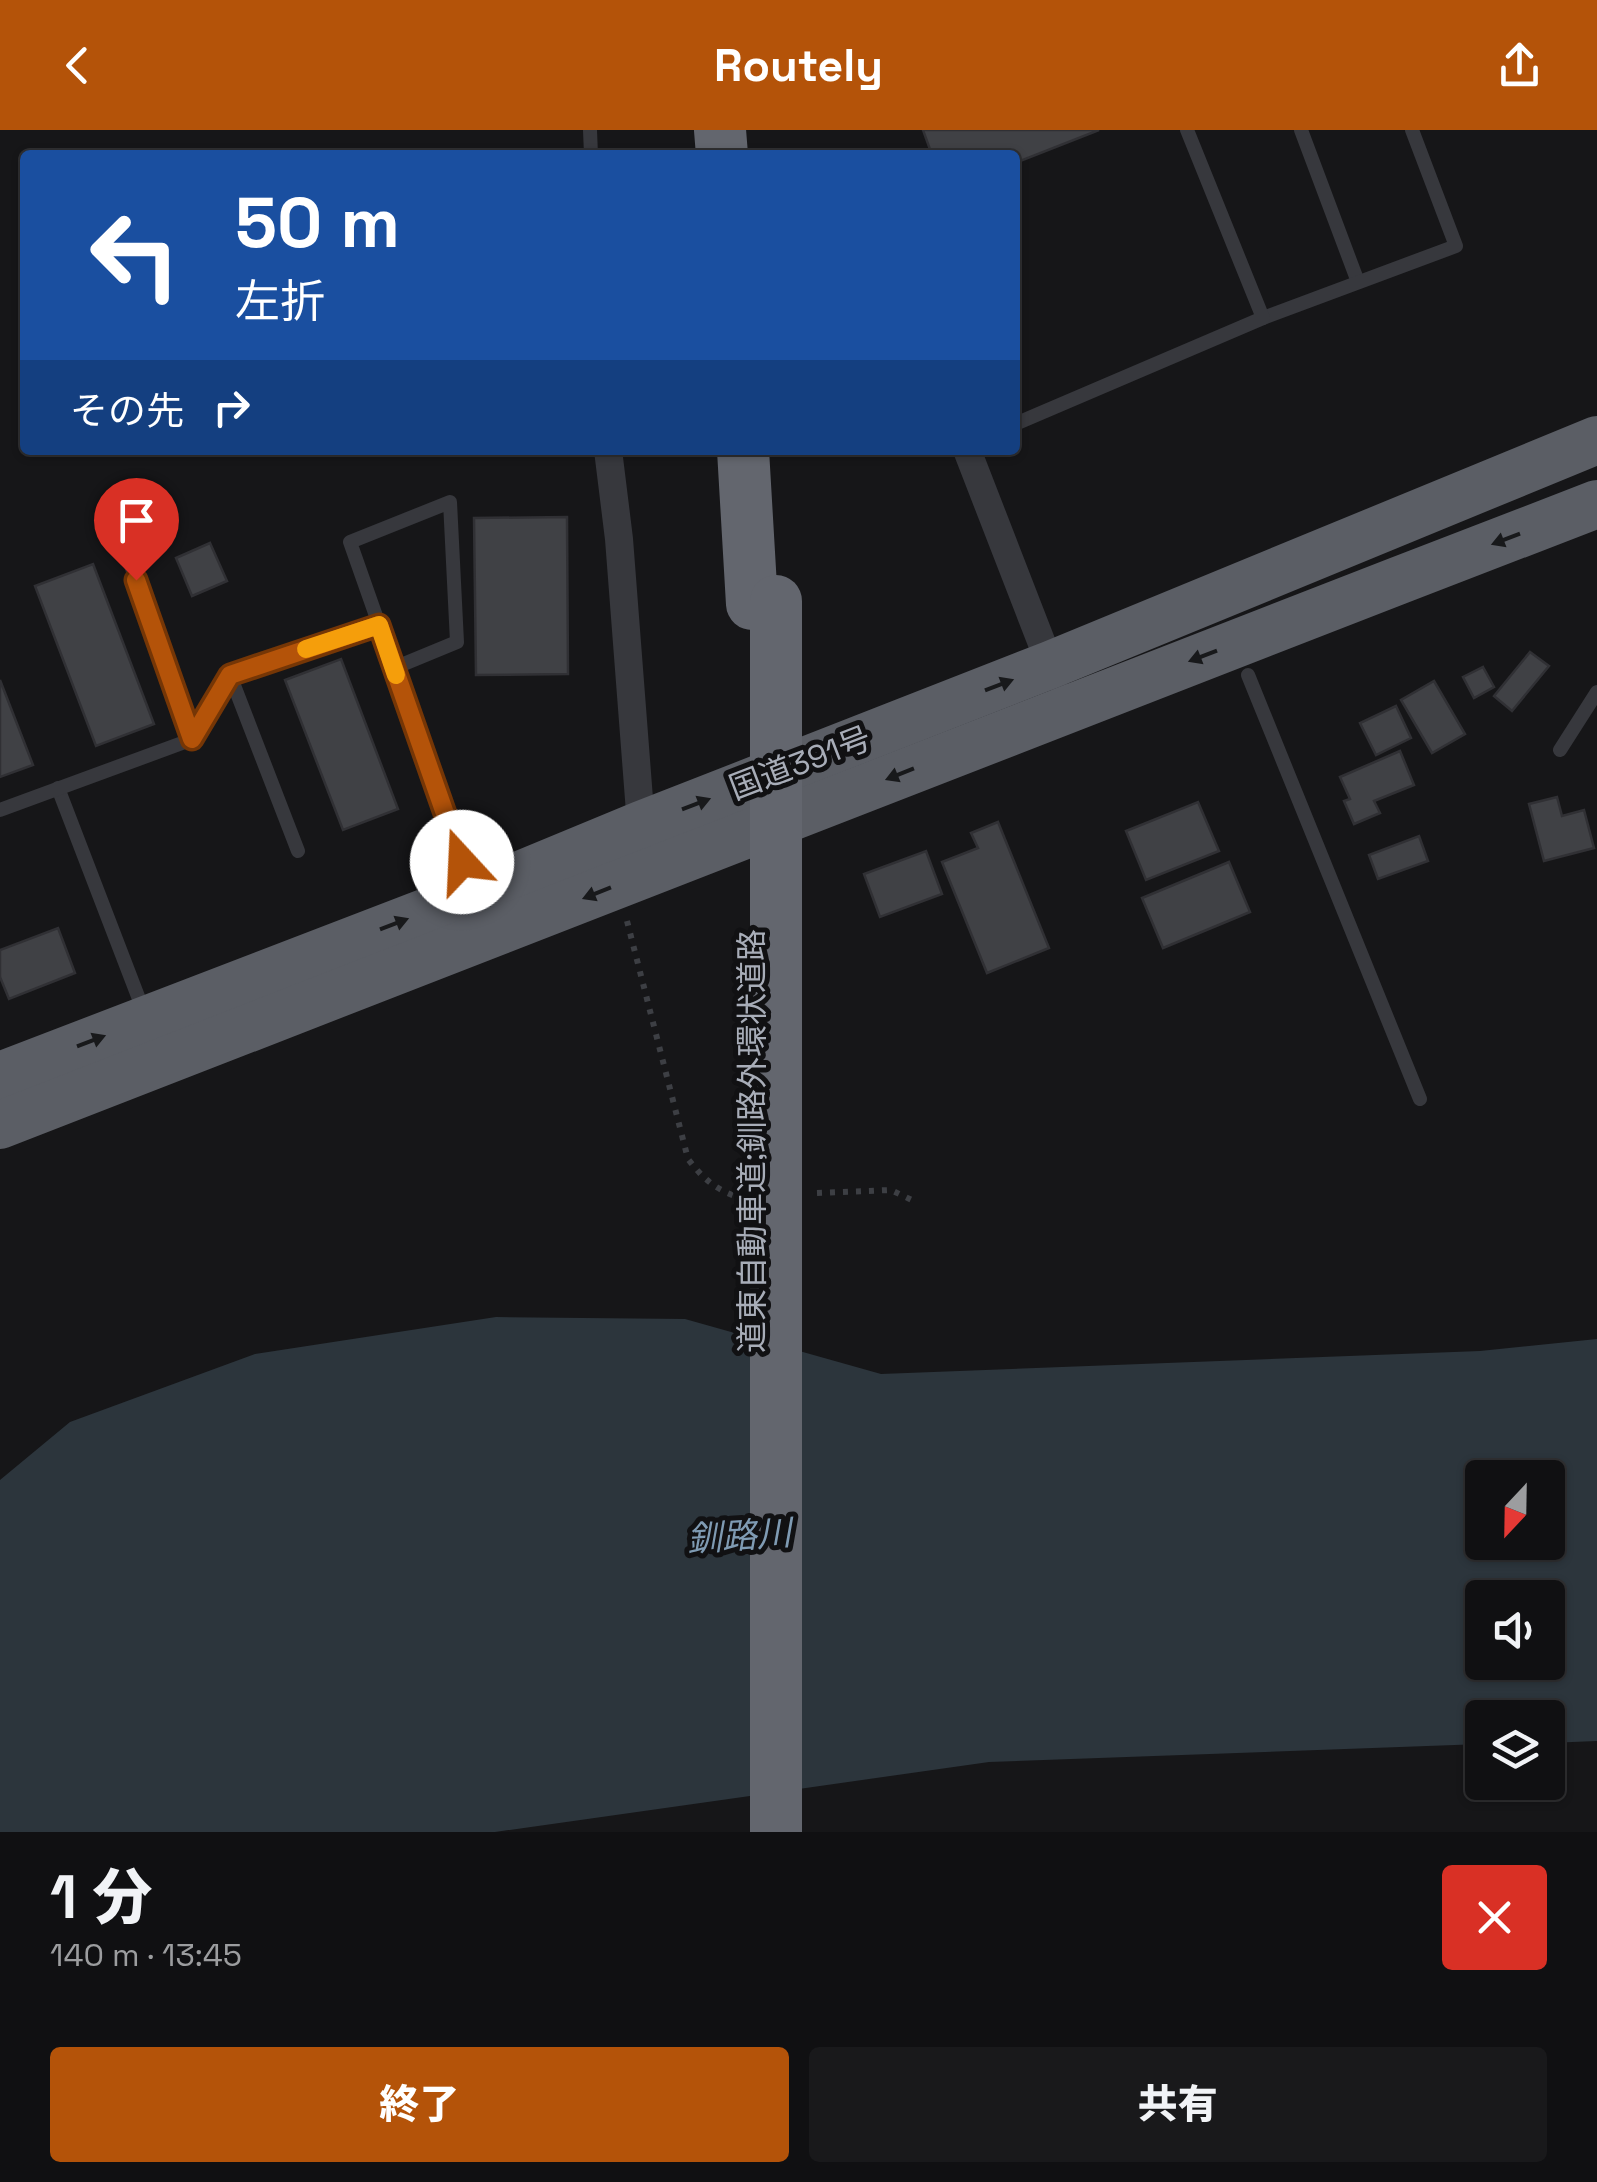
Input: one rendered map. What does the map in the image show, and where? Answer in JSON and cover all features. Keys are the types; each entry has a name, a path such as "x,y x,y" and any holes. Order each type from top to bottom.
{"highway":[{"name":"国道391号","path":"0,1125 481,915 1058,687 1597,440"},
{"name":"道東自動車道;釧路外環状道路","path":"745,455 764,603 776,1832"},
{"name":"道東自動車道;釧路外環状道路","path":"751,1832 768,455"},
{"name":"国道391号","path":"0,1076 147,1019 481,915 641,825 1597,504"}],"street":[{"path":"609,455 619,539 641,825"},
{"path":"969,455 1058,687"}],"lane":[{"path":"1187,130 1263,318"},
{"path":"1301,130 1358,282"},
{"path":"1020,422 1263,318 1456,246 1412,130"},
{"path":"394,668 456,642 450,502 350,542 394,668 481,915"},
{"path":"124,549 192,739"},
{"path":"0,810 192,739 230,675 379,625"},
{"path":"230,675 298,851"},
{"path":"1248,675 1420,1099"},
{"path":"1560,750 1597,692"},
{"path":"58,788 147,1019"}],"path":[{"path":"627,922 688,1159 705,1180 720,1190 734,1196 753,1196"},
{"path":"810,1194 891,1190 918,1203"}],"water":[{"name":"釧路川","path":"496,1317 685,1319 881,1374 1480,1351 1597,1339 1597,1741 1565,1742 1565,1700 1465,1700 1465,1745 989,1762 495,1832 0,1832 0,1480 70,1422 255,1354"}],"building":[{"path":"923,130 1099,130 1020,161 1020,150 930,150"},
{"path":"567,517 568,674 476,675 474,518"},
{"path":"210,543 227,581 192,596 176,558"},
{"path":"93,564 154,724 96,746 35,586"},
{"path":"1530,652 1549,666 1512,711 1494,696"},
{"path":"341,659 398,809 343,830 285,680"},
{"path":"1483,667 1494,687 1474,698 1463,677"},
{"path":"0,680 33,765 0,777"},
{"path":"1434,681 1465,734 1432,753 1401,700"},
{"path":"1396,706 1411,738 1376,755 1360,723"},
{"path":"1400,751 1414,785 1374,801 1380,813 1354,824 1344,801 1350,799 1340,777"},
{"path":"1557,797 1562,816 1584,810 1594,848 1544,861 1529,804"},
{"path":"1198,802 1219,851 1146,880 1126,831"},
{"path":"998,822 1049,948 987,973 942,862 978,848 971,833"},
{"path":"1419,836 1428,861 1378,879 1369,855"},
{"path":"926,851 942,894 880,917 864,874"},
{"path":"1229,862 1250,912 1163,948 1142,898"},
{"path":"58,928 75,973 9,999 0,977 0,950"}],"slow traffic":[{"path":"306,649 379,625 396,675"}],"route":[{"path":"136,580 192,739 230,675 379,625 462,862"}]}
